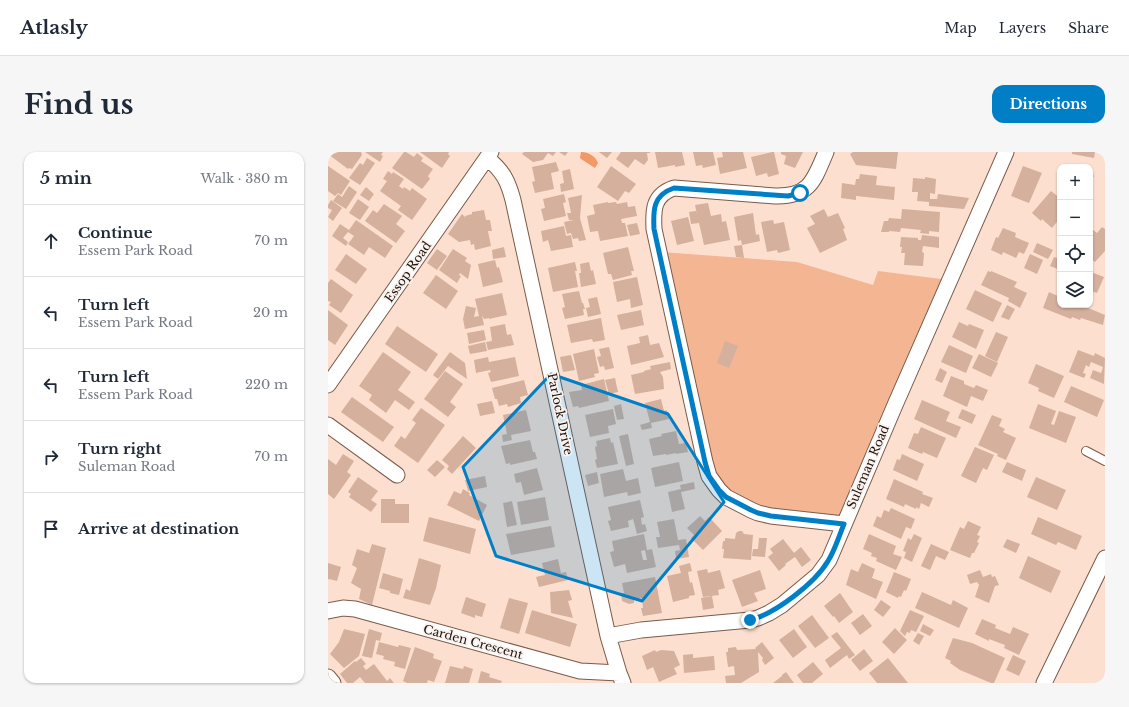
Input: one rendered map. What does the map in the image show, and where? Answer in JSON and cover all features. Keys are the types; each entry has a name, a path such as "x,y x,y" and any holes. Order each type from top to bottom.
{"street":[{"path":"826,152 814,179 806,188 795,195 775,196 674,188 667,190 658,197 653,215 654,229 709,476 726,497 758,513 844,524"},
{"name":"Suleman Road","path":"608,636 641,630 758,618 782,605 818,575 829,560 1006,152"},
{"name":"Essop Road","path":"328,386 489,155"},
{"name":"Parlock Drive","path":"489,155 504,174 513,200 608,636 621,678"},
{"path":"328,425 397,474"},
{"path":"1044,683 1105,558"},
{"name":"Carden Crescent","path":"328,612 343,608 355,609 580,671 621,678"},
{"path":"328,677 333,683"}],"lane":[{"path":"1086,451 1105,461"}],"highlighted area":[{"path":"551,374 668,414 724,502 642,601 496,556 463,467"}],"shaded area":[{"path":"581,152 589,154 595,158 598,163 595,168 580,158"},
{"path":"661,252 797,262 873,285 878,271 949,280 844,522 781,513 740,501 715,480"}],"building":[{"path":"328,152 361,152 362,155 352,169 348,169 328,154"},
{"path":"365,152 383,152 381,155 383,156 380,162"},
{"path":"404,152 414,157 417,153 423,158 421,161 433,169 428,176 430,179 422,189 392,168"},
{"path":"420,152 449,152 448,154 450,156 442,168"},
{"path":"524,152 556,152 553,156 548,153 543,160 533,162 522,154"},
{"path":"559,152 568,152 565,156"},
{"path":"599,152 612,152 607,158"},
{"path":"621,152 650,153 647,153 648,160 644,165 635,159 628,168 616,159"},
{"path":"655,152 682,152 685,165 658,168"},
{"path":"693,152 713,152 716,165 703,168 702,165 696,166"},
{"path":"722,152 743,152 747,168 720,174 717,158 723,157"},
{"path":"774,152 779,174 768,177 767,173 756,176 751,157"},
{"path":"781,152 803,152 795,168 784,164 786,156 781,154"},
{"path":"853,152 898,152 896,169 856,165 850,154"},
{"path":"1072,152 1095,152 1094,158 1072,154"},
{"path":"367,158 375,163 360,185 349,178 360,163 363,165"},
{"path":"556,162 559,171 551,173 554,189 535,193 532,182 535,181 532,167"},
{"path":"328,166 350,181 341,195 338,193 335,196 328,191"},
{"path":"611,166 636,184 629,193 625,191 618,201 597,187"},
{"path":"1023,166 1042,173 1029,203 1011,196"},
{"path":"570,169 574,189 561,192 560,184 564,183 562,171"},
{"path":"388,171 392,174 393,172 404,179 399,186 403,189 404,187 410,191 412,188 427,199 412,220 398,210 401,206 380,191 387,181 383,179"},
{"path":"860,174 877,176 876,185 895,187 894,200 856,196 856,200 841,198 842,183 855,185 856,179 859,179"},
{"path":"925,177 936,179 935,194 930,193 930,199 937,199 938,194 969,198 964,209 929,206 929,202 917,201 918,192 912,192 913,178 925,179"},
{"path":"349,186 357,192 346,209 333,201 338,194 342,197"},
{"path":"366,187 374,194 369,201 360,195"},
{"path":"1051,191 1057,196 1057,222 1052,228 1032,213"},
{"path":"564,194 566,202 563,203 566,216 544,221 541,209 545,208 543,199"},
{"path":"582,195 580,218 586,240 579,241 578,238 573,239 571,233 567,234 564,222 574,220 569,220 567,213 571,213 568,198"},
{"path":"358,199 369,207 360,220 349,213"},
{"path":"331,200 342,208 333,221 328,217 332,210 328,208"},
{"path":"616,202 617,204 627,202 628,207 635,206 637,216 621,219 622,223 625,223 628,236 600,241 598,231 590,232 587,216 595,214 593,205"},
{"path":"708,203 711,216 721,214 722,222 726,221 730,240 704,245 699,223 691,224 689,212 696,211 697,215 695,205"},
{"path":"384,204 402,216 396,224 405,231 396,243 365,221 373,210 377,213"},
{"path":"824,209 828,217 838,213 845,228 843,229 847,240 820,253 807,228 815,224 810,216"},
{"path":"902,209 940,212 939,232 929,231 929,234 920,233 921,230 901,228 900,232 881,232 884,221 888,221 889,218 901,219"},
{"path":"484,210 486,220 490,220 492,231 488,231 491,246 475,250 474,244 471,245 470,240 459,242 448,234 462,214 466,218 465,216 472,214 472,212"},
{"path":"753,213 756,235 759,234 760,241 742,245 741,240 738,241 734,217"},
{"path":"688,217 694,241 677,245 671,221"},
{"path":"356,220 393,246 385,258 369,247 364,255 348,244 354,236 348,232 343,238 348,242 346,246 332,236 340,224 349,230"},
{"path":"773,220 774,224 784,222 790,250 778,253 777,250 767,252 761,222"},
{"path":"637,223 640,234 630,236 627,225"},
{"path":"564,226 566,236 571,235 573,247 551,251 548,240 543,242 541,231"},
{"path":"1102,227 1105,229 1105,251 1095,262 1093,260 1093,230 1097,233"},
{"path":"1003,228 1016,233 1015,237 1029,243 1024,254 1019,252 1016,258 1003,252 1002,255 991,250 996,237 998,238"},
{"path":"922,235 939,237 939,248 923,246 923,266 904,265 905,253 901,253 901,237 918,238 918,240 921,240"},
{"path":"1037,243 1053,250 1048,259 1033,252"},
{"path":"742,245 744,258 736,257 734,246"},
{"path":"504,247 506,257 493,259 492,250"},
{"path":"628,247 634,271 631,271 632,275 613,280 611,274 608,274 603,253"},
{"path":"437,249 447,256 437,270 427,263"},
{"path":"453,249 467,258 465,261 471,265 468,279 460,273 459,275 461,276 457,283 439,270"},
{"path":"346,254 367,269 356,284 335,270"},
{"path":"1030,254 1043,260 1037,274 1024,268"},
{"path":"1054,257 1057,258 1057,269 1050,266"},
{"path":"495,260 497,268 499,267 503,282 483,287 478,264"},
{"path":"575,262 578,287 553,292 548,268"},
{"path":"589,262 591,271 593,270 596,284 581,287 579,273 581,273 580,264"},
{"path":"988,271 1017,282 1014,287 1027,293 1020,308 1008,301 1009,298 981,285"},
{"path":"1093,273 1104,277 1097,293 1093,292"},
{"path":"436,275 458,291 446,309 423,293"},
{"path":"637,277 643,305 631,308 630,299 617,302 613,282"},
{"path":"331,279 353,295 341,313 329,305 331,302 328,301 328,283"},
{"path":"975,290 1002,303 993,322 966,309"},
{"path":"579,291 585,309 583,309 584,315 565,319 562,308 565,307 562,294"},
{"path":"1049,292 1057,296 1057,308 1088,308 1105,315 1103,325 1081,318 1080,320 1072,317 1071,319 1043,308"},
{"path":"502,293 507,315 484,319 482,315 484,325 465,329 463,319 466,306 476,308 474,317 479,316 475,299"},
{"path":"597,297 601,314 588,317 586,308 590,307 588,299"},
{"path":"1007,305 1015,309 1009,320 1001,317"},
{"path":"328,310 348,325 335,345 328,340"},
{"path":"641,310 644,325 621,330 617,315"},
{"path":"601,318 605,340 593,342 592,339 571,343 567,325"},
{"path":"959,322 984,330 976,349 952,337"},
{"path":"505,324 507,335 511,334 514,345 488,350 486,342 492,341 490,327"},
{"path":"397,326 438,354 426,372 385,344"},
{"path":"484,330 486,340 469,344 467,333"},
{"path":"996,332 1008,337 997,362 985,356"},
{"path":"648,335 650,345 659,343 664,357 631,365 627,346 640,343 639,337"},
{"path":"725,341 738,346 729,368 717,363"},
{"path":"485,342 487,351 470,354 468,346"},
{"path":"949,345 973,356 966,373 941,362"},
{"path":"609,347 614,368 605,370 604,366 600,367 597,357 601,356 599,349"},
{"path":"594,349 599,373 594,374 595,377 579,381 573,354"},
{"path":"1078,350 1094,356 1095,353 1105,358 1104,384 1090,378 1093,370 1101,373 1103,367 1091,362 1089,367 1086,365 1083,373 1086,374 1084,378 1069,372"},
{"path":"383,352 411,372 398,390 415,402 409,410 395,400 386,413 369,400 372,395 359,386"},
{"path":"450,352 465,363 467,379 448,366 438,379 433,375"},
{"path":"979,354 998,363 991,377 972,368"},
{"path":"571,355 575,370 563,372 560,357"},
{"path":"488,357 489,362 515,357 519,376 491,382 488,373 491,372 490,370 476,373 474,360"},
{"path":"670,362 671,369 660,372 663,377 664,389 635,394 631,375 651,369 650,366"},
{"path":"1036,364 1064,376 1054,398 1038,391 1039,388 1028,383"},
{"path":"940,368 947,372 942,383 935,380"},
{"path":"445,371 463,384 450,402 456,407 448,417 424,399"},
{"path":"951,376 964,381 964,384 974,388 976,385 988,390 983,401 971,396 967,407 943,396"},
{"path":"615,378 618,392 609,394 605,380"},
{"path":"604,379 609,401 579,408 578,406 573,407 569,392 582,390 581,385"},
{"path":"524,380 528,395 520,397 521,403 508,407 507,404 499,406 492,388"},
{"path":"1071,386 1104,400 1097,417 1064,402"},
{"path":"352,397 394,427 383,442 341,412"},
{"path":"661,399 664,411 667,410 669,419 651,423 652,428 642,430 640,425 650,422 645,403"},
{"path":"922,400 950,412 946,421 961,427 956,438 914,419"},
{"path":"492,401 495,413 480,416 477,404"},
{"path":"621,404 624,419 617,420 614,406"},
{"path":"1038,404 1056,411 1051,424 1054,425 1059,411 1076,417 1066,443 1029,428"},
{"path":"421,408 445,425 418,463 394,446 401,436 405,439 416,423 412,420"},
{"path":"613,409 616,424 608,426 609,433 590,437 585,415"},
{"path":"962,409 976,415 972,424 958,418"},
{"path":"526,410 531,431 511,435 512,440 503,442 502,435 507,434 503,415"},
{"path":"992,415 1002,419 999,426 1005,429 1003,432 1016,438 1006,460 997,456 998,454 978,445"},
{"path":"921,427 946,438 937,458 908,448 914,433 918,434"},
{"path":"676,431 679,444 686,443 688,452 653,456 649,439 662,436 661,434"},
{"path":"628,434 634,464 626,466 619,436"},
{"path":"463,436 476,448 452,474 447,469 449,466 442,460"},
{"path":"610,438 611,443 613,442 618,464 597,468 595,460 597,459 595,447 597,446 596,441"},
{"path":"530,440 533,452 535,452 537,459 510,465 510,463 506,464 501,446"},
{"path":"975,447 994,455 987,470 983,468 976,483 961,476"},
{"path":"343,454 354,461 347,472 351,475 334,499 328,494 328,459 336,465"},
{"path":"902,454 924,464 917,481 893,470 897,459 900,460"},
{"path":"437,460 445,467 435,477 427,470"},
{"path":"679,462 683,481 655,487 651,468"},
{"path":"1007,462 1026,470 1022,481 1002,472"},
{"path":"537,468 543,490 524,495 521,482 516,483 514,474"},
{"path":"623,469 626,481 638,478 641,493 628,496 627,492 604,497 600,474"},
{"path":"597,472 599,483 588,486 585,475"},
{"path":"485,476 487,487 468,491 465,480"},
{"path":"358,477 378,491 371,500 377,504 371,512 349,497 351,494 348,492"},
{"path":"1036,477 1066,490 1057,510 1027,497"},
{"path":"894,479 923,492 922,494 933,498 929,507 921,503 919,509 905,504 904,507 886,499"},
{"path":"694,482 695,489 681,492 685,509 672,512 668,492 681,489 680,485"},
{"path":"463,489 470,493 469,495 487,505 479,521 447,505 454,491 461,494"},
{"path":"545,497 549,520 521,525 517,502"},
{"path":"381,499 395,499 395,504 409,504 409,523 381,523"},
{"path":"640,500 644,517 641,518 642,525 645,524 647,531 637,534 633,519 628,521 629,527 611,531 608,521 611,520 608,507"},
{"path":"512,501 517,525 507,527 503,503"},
{"path":"891,508 915,519 911,529 906,527 901,539 873,526 877,516 881,518 884,510 889,512"},
{"path":"700,516 705,521 709,517 722,531 703,550 691,538 694,535 687,528"},
{"path":"429,517 476,529 470,554 423,541"},
{"path":"1038,517 1082,536 1076,550 1058,542 1056,545 1031,534"},
{"path":"674,519 678,540 686,539 689,557 676,559 675,551 680,550 679,545 658,548 656,537 660,537 657,522"},
{"path":"968,521 981,527 977,535 980,536 977,542 979,543 970,558 950,550 960,527 964,529"},
{"path":"551,526 555,547 511,555 506,534"},
{"path":"742,531 744,534 753,535 751,560 723,558 723,541 725,541 725,538 735,539 736,533"},
{"path":"644,534 647,550 652,549 656,567 627,573 625,564 614,567 610,552 614,551 612,541","holes":["645,550 647,560 643,560 641,551"]},
{"path":"869,534 896,546 893,554 902,557 896,570 876,561 877,558 871,556 872,553 863,549"},
{"path":"914,534 922,538 912,562 904,558 906,552 903,551 908,538 911,540"},
{"path":"759,538 767,538 765,557 752,556 753,549 758,549"},
{"path":"783,539 794,553 801,547 811,560 802,567 795,557 785,564 786,565 779,571 768,557 773,553 770,549"},
{"path":"1007,539 1020,544 1016,553 1003,547"},
{"path":"372,544 386,548 372,605 359,599 361,589 351,583 357,568 352,565 357,549 369,553"},
{"path":"931,544 949,552 945,560 936,556 930,570 921,566"},
{"path":"1028,556 1061,571 1051,593 1019,578"},
{"path":"419,558 441,565 436,588 430,605 403,598 406,589 410,591"},
{"path":"558,559 561,573 566,572 568,580 539,587 536,577 545,575 542,563"},
{"path":"328,563 341,567 337,581 328,580"},
{"path":"690,563 692,571 688,572 690,583 692,582 695,595 673,602 667,576 681,573 679,566"},
{"path":"862,563 875,569 872,578 883,582 876,599 846,585 851,569 858,572"},
{"path":"707,569 708,573 720,570 725,588 718,590 719,595 703,597 697,571"},
{"path":"760,570 766,589 754,593 758,601 742,607 732,580"},
{"path":"980,570 983,577 991,574 992,577 995,576 999,585 995,586 989,603 975,597 979,585 977,582 970,584 967,575"},
{"path":"894,572 911,579 906,591 904,590 901,597 899,596 898,598 886,592"},
{"path":"383,573 403,579 399,595 379,588"},
{"path":"655,577 662,613 643,616 641,608 643,608 642,598 634,600 634,603 629,604 622,601 621,593 624,593 622,583"},
{"path":"569,590 572,600 568,601 573,618 551,613 550,592"},
{"path":"922,592 951,605 953,600 968,608 959,628 915,608"},
{"path":"840,593 853,612 839,623 824,606"},
{"path":"712,596 714,608 703,610 701,598"},
{"path":"466,597 486,604 482,617 475,615 475,618 461,613"},
{"path":"509,598 528,603 519,634 500,628"},
{"path":"881,600 891,607 883,617 874,610"},
{"path":"532,610 577,624 570,647 525,633"},
{"path":"910,610 924,616 916,632 911,630 910,633 907,632 905,636 900,631"},
{"path":"863,614 872,626 860,635 851,623"},
{"path":"812,615 829,638 815,648 798,626"},
{"path":"982,619 996,625 995,628 1010,634 1013,627 1029,634 1019,655 1004,648 1005,645 989,639 989,641 975,634"},
{"path":"923,624 934,630 930,636 920,631"},
{"path":"895,628 907,640 894,654 882,642"},
{"path":"344,629 365,634 359,656 344,668 330,654 339,642"},
{"path":"369,629 382,633 380,641 376,640 372,658 362,656"},
{"path":"794,629 807,647 793,658 779,640"},
{"path":"837,632 855,655 849,659 847,655 830,668 825,660 841,648 831,636"},
{"path":"918,633 924,636 919,645 913,641"},
{"path":"953,638 972,643 1005,658 994,683 960,670 950,663 951,661 945,658"},
{"path":"379,642 398,647 399,645 411,648 405,669 394,666 395,662 383,659 384,656 376,654"},
{"path":"762,642 774,658 765,665 762,660 763,658 758,652 759,672 741,683 726,683 725,676 735,675 734,666 728,667 726,652 728,652 728,648 736,647 737,650 756,649 755,648"},
{"path":"415,647 434,654 433,658 442,661 434,682 428,680 427,683 407,683 403,681"},
{"path":"864,649 873,661 860,671 851,660"},
{"path":"655,650 656,652 661,650 674,651 680,665 674,668 677,674 659,682 653,667 647,670 642,656"},
{"path":"693,654 693,658 714,656 715,670 684,673 683,655"},
{"path":"1013,655 1026,661 1019,676 1006,670"},
{"path":"361,658 366,664 363,666 366,670 374,664 387,681 390,678 394,683 365,683 360,677 353,683 347,683 340,674 355,661 356,662"},
{"path":"888,658 908,683 877,683 869,673"},
{"path":"813,662 823,674 812,683 803,683 797,675"},
{"path":"450,666 463,669 464,666 473,669 469,683 445,683"},
{"path":"481,671 490,674 489,677 502,681 501,683 478,683"},
{"path":"786,672 794,683 773,683 782,676"}],"route":[{"path":"750,620 769,613 782,605 818,575 829,560 844,524 771,516 758,513 726,497 709,476 654,229 653,215 658,197 667,190 674,188 775,196 788,196 800,193"}]}
